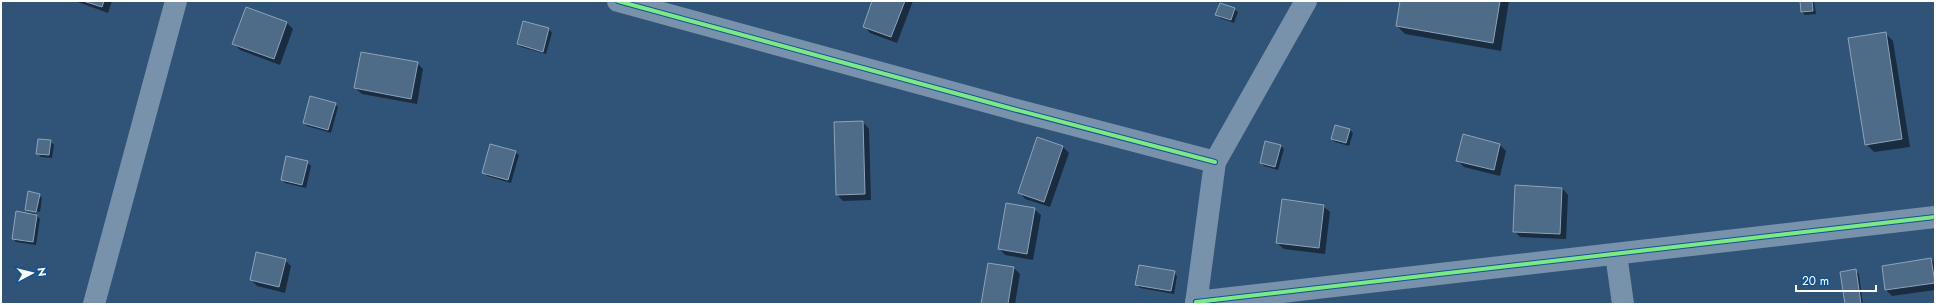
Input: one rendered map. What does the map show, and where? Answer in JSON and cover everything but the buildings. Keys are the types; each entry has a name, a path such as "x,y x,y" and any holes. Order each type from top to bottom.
{"street":[{"path":"94,304 176,1"},
{"path":"618,1 1013,109 1216,162"},
{"path":"1306,1 1216,162 1196,303 1935,217"},
{"path":"1616,254 1623,304"}],"cycle path":[{"path":"618,1 1013,109 1215,162"},
{"path":"1196,302 1935,217"}]}
